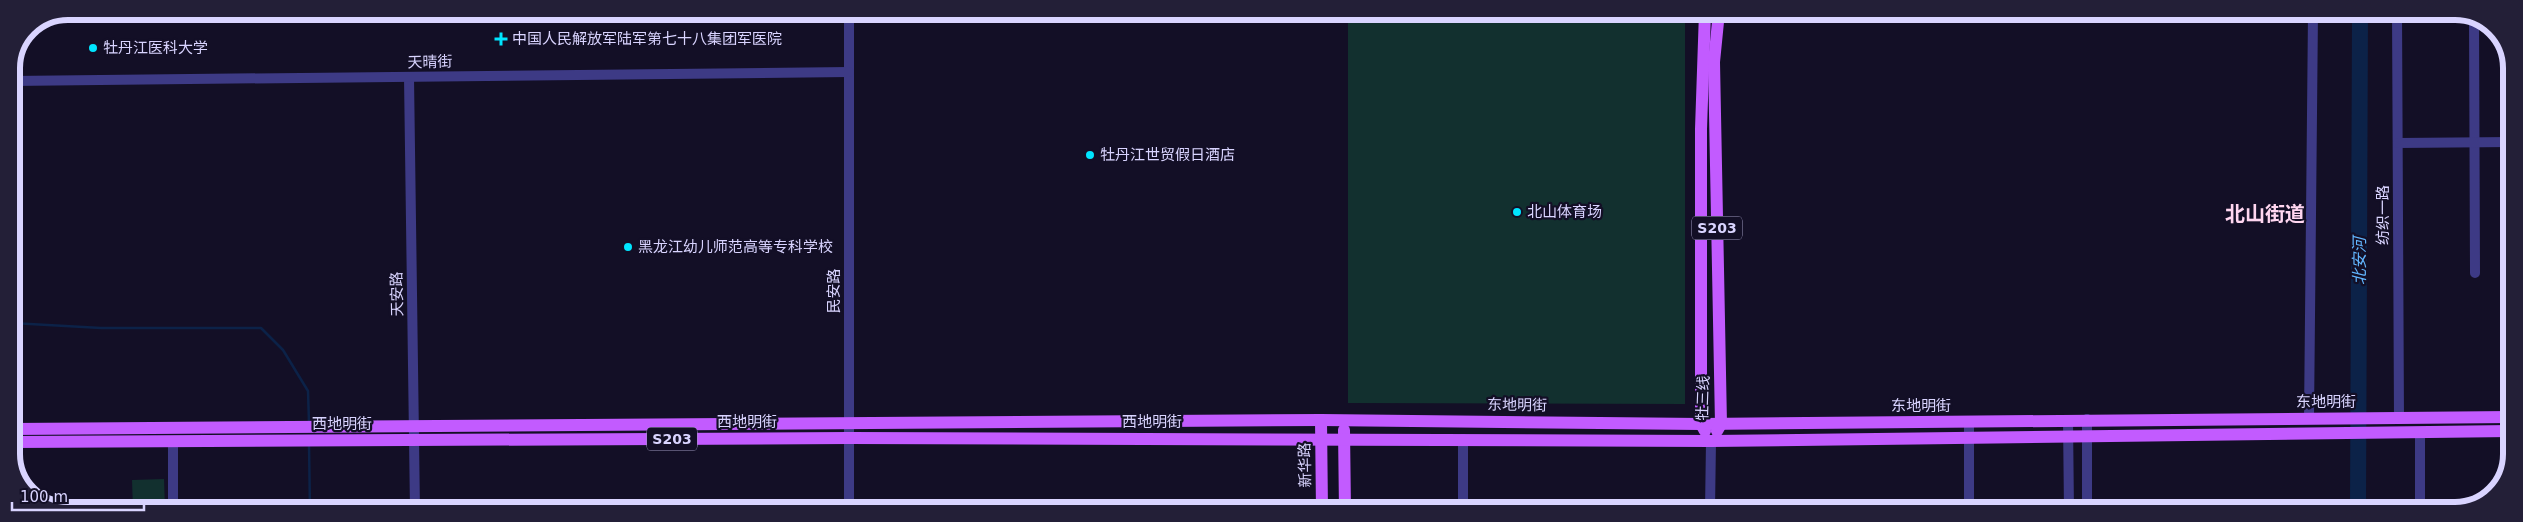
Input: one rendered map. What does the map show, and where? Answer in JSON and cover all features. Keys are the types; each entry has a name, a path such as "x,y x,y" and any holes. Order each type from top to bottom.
{"main road":[{"name":"牡三线","path":"1704,20 1700,128 1702,424 1711,441 1722,424 1714,62 1718,20"},
{"name":"东地明街","path":"1332,420 1722,424 2087,419 2503,417"},
{"name":"西地明街","path":"20,429 1332,420"},
{"name":"新华路","path":"1323,502 1332,439 1332,420"},
{"path":"1332,420 1332,439 1344,502"},
{"name":"东地明街","path":"1332,439 1711,441 2087,438 2325,432 2503,431"},
{"name":"西地明街","path":"20,442 849,438 1332,439"}],"street":[{"name":"民安路","path":"849,20 849,502"},
{"path":"2309,418 2313,20"},
{"name":"纺织一路","path":"2395,418 2398,20"},
{"path":"2474,24 2475,273"},
{"name":"天晴街","path":"20,81 849,72"},
{"name":"天安路","path":"409,77 415,502"},
{"path":"2398,142 2503,142"},
{"path":"2087,419 2087,502"},
{"path":"2068,420 2069,502"},
{"path":"1969,422 1969,502"},
{"path":"2420,432 2420,502"},
{"path":"1463,440 1463,502"},
{"path":"173,441 173,502"},
{"path":"1710,502 1711,441"}],"green space":[{"name":"北山体育场","path":"1348,20 1685,20 1685,404 1348,403"},
{"path":"164,479 165,502 133,502 132,480"}],"waterway":[{"name":"北安河","path":"2358,502 2360,20"},
{"path":"20,323 101,328 261,328 283,350 308,391 309,423"},
{"path":"309,444 310,502"}],"place":[{"name":"中国人民解放军陆军第七十八集团军医院","path":"501,39"},
{"name":"牡丹江医科大学","path":"93,48"},
{"name":"牡丹江世贸假日酒店","path":"1090,155"},
{"name":"北山体育场","path":"1517,212"},
{"name":"黑龙江幼儿师范高等专科学校","path":"628,247"}],"district":[{"name":"北山街道","path":"2265,214"}]}
